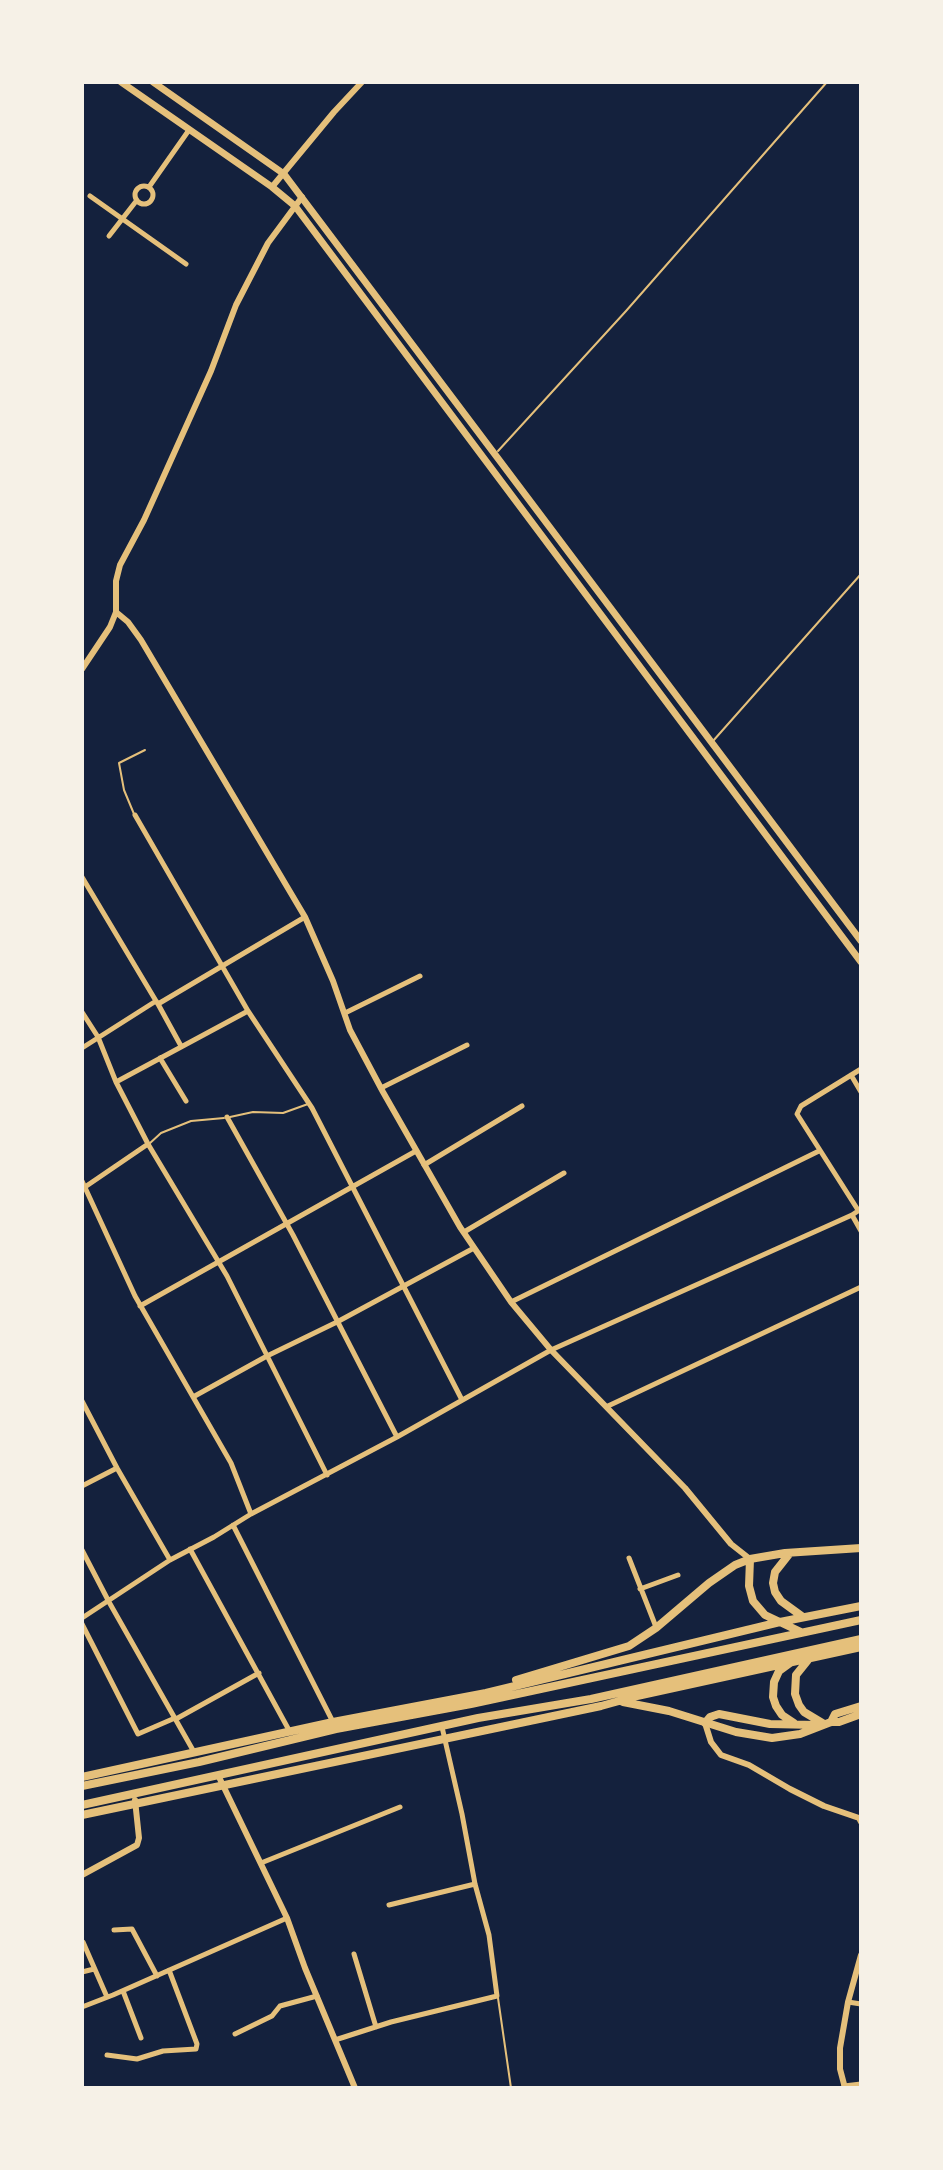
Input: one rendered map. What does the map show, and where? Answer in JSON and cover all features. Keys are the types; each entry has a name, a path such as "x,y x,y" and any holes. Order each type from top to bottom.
{"highway":[{"path":"471,1704 499,1685 629,1646 735,1565 750,1559 791,1553 861,1548"},
{"path":"791,1553 775,1572 773,1583 781,1601 803,1617"},
{"path":"750,1559 749,1586 753,1601 765,1615 802,1632"},
{"path":"82,1786 199,1762 292,1736 780,1622 861,1606"},
{"path":"335,1726 471,1704 861,1620"},
{"path":"82,1805 478,1718 591,1699 861,1639"},
{"path":"82,1815 861,1647"},
{"path":"798,1725 782,1715 776,1706 774,1682 779,1671 819,1648"},
{"path":"809,1658 796,1675 795,1694 804,1712 828,1723"},
{"path":"591,1699 631,1702 736,1732 772,1738 800,1734 828,1723 835,1714 861,1706"},
{"path":"705,1723 719,1714 770,1724 798,1725 839,1722 861,1714"},
{"path":"82,1777 292,1736"}],"main road":[{"path":"121,82 295,206 861,962"},
{"path":"153,82 284,174 861,941"}],"street":[{"path":"272,187 362,82"},
{"path":"149,187 153,193 152,200 142,204 135,193 139,188 149,187 189,130"},
{"path":"90,196 186,264"},
{"path":"82,669 102,641 116,612 116,581 120,565 144,520 211,371 236,305 268,243 302,197"},
{"path":"109,236 137,200"},
{"path":"116,612 141,640 305,917 350,1030 464,1232 511,1302 551,1350 685,1488 731,1544 750,1559"},
{"path":"135,815 221,966 308,1104 462,1400"},
{"path":"82,877 181,1046"},
{"path":"82,1048 305,917"},
{"path":"345,1013 420,976"},
{"path":"116,1082 248,1011"},
{"path":"82,1012 98,1037 116,1082 148,1144 219,1262 327,1475"},
{"path":"381,1088 467,1045"},
{"path":"160,1058 186,1101"},
{"path":"259,1673 176,1718 138,1734 82,1621 170,1560 551,1350 852,1215 859,1209 797,1114 801,1106 861,1069"},
{"path":"851,1075 861,1092"},
{"path":"424,1165 522,1106"},
{"path":"227,1117 397,1437"},
{"path":"148,1144 83,1186 140,1306 231,1463 251,1514"},
{"path":"140,1306 416,1151"},
{"path":"511,1302 819,1151"},
{"path":"464,1232 564,1173"},
{"path":"852,1215 861,1231"},
{"path":"193,1397 475,1247"},
{"path":"608,1406 861,1287"},
{"path":"82,1401 170,1560"},
{"path":"82,1486 117,1468"},
{"path":"233,1525 335,1726"},
{"path":"190,1549 292,1736"},
{"path":"82,1550 194,1753"},
{"path":"629,1558 656,1628"},
{"path":"640,1589 678,1575"},
{"path":"705,1723 711,1742 721,1755 749,1765 790,1789 824,1806 859,1818 861,1822"},
{"path":"335,2040 497,1996 489,1935 475,1884 442,1727"},
{"path":"218,1775 287,1918 355,2088"},
{"path":"82,1875 137,1845 135,1793"},
{"path":"261,1863 400,1807"},
{"path":"389,1905 475,1884"},
{"path":"82,2007 287,1918"},
{"path":"114,1930 132,1929 157,1976"},
{"path":"83,1942 107,1997"},
{"path":"354,1954 376,2027"},
{"path":"861,1955 848,2002 840,2058 845,2087 861,2084"},
{"path":"82,1972 94,1969"},
{"path":"107,2055 137,2059 163,2051 196,2049 197,2044 169,1970"},
{"path":"123,1991 141,2038"},
{"path":"235,2034 272,2016 280,2006 317,1996"},
{"path":"848,2002 861,2004"}],"lane":[{"path":"495,454 626,311 827,82"},
{"path":"712,742 861,574"},
{"path":"135,815 124,790 119,763 145,750"},
{"path":"148,1144 161,1133 191,1121 253,1112 283,1113 308,1104"},
{"path":"497,1996 511,2088"}]}
